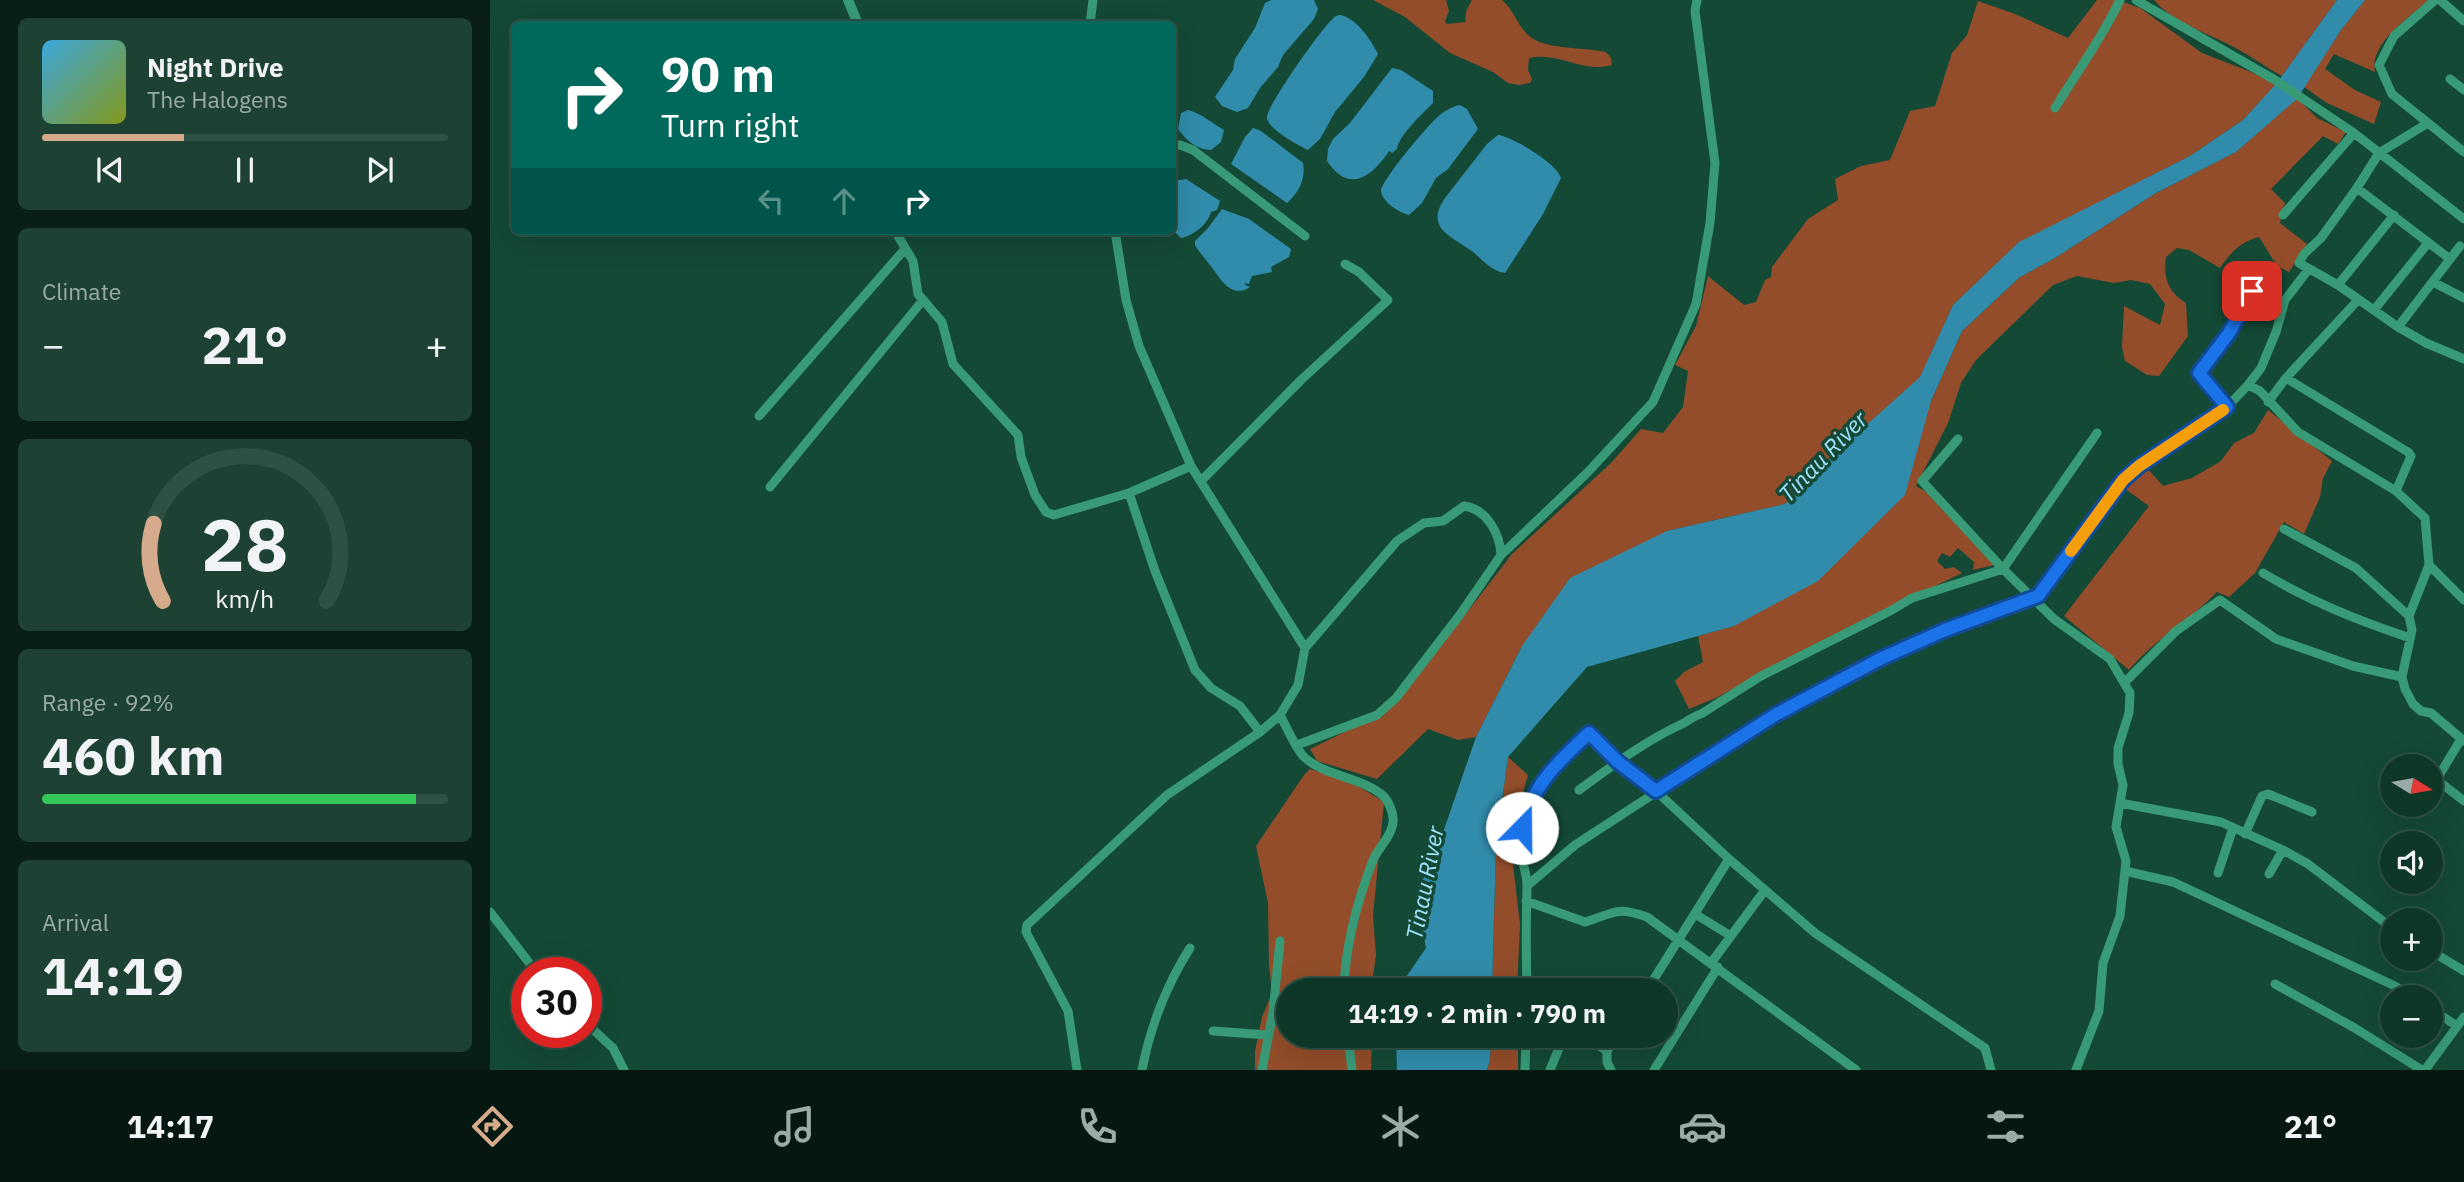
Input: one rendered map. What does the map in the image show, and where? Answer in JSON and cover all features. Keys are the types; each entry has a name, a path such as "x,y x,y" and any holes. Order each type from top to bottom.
{"street":[{"path":"849,0 857,21"},
{"path":"1090,21 1093,0"},
{"path":"1297,745 1384,710 1459,616 1501,555 1587,473 1653,402 1696,304 1710,223 1714,163 1695,11 1697,0"},
{"path":"2055,108 2107,26 2120,0"},
{"path":"2136,0 2275,80 2354,133 2464,219"},
{"path":"2464,21 2437,0 2394,36 2379,65 2392,94 2464,152"},
{"path":"2450,79 2464,90"},
{"path":"2428,123 2379,153 2357,188 2299,263 2338,285 2398,327 2464,359"},
{"path":"2283,215 2354,133"},
{"path":"1176,146 1193,150 1305,236"},
{"path":"2357,188 2451,259"},
{"path":"2338,285 2394,215"},
{"path":"897,235 913,261 915,288 942,322 955,369 1018,435 1021,457 1035,495 1046,512 1054,515 1129,493 1191,466"},
{"path":"1116,235 1126,300 1139,346 1191,466 1306,648"},
{"path":"2374,310 2428,243"},
{"path":"2398,327 2460,246"},
{"path":"759,416 905,249"},
{"path":"1201,481 1301,380 1388,300 1359,272 1345,264"},
{"path":"1528,885 1575,845 1775,715 1880,659 1945,630 2038,596 2123,480 2150,458 2227,407 2248,385 2261,368 2276,332 2285,300 2308,270"},
{"path":"2433,282 2464,298"},
{"path":"2227,407 2199,373 2229,333 2252,291"},
{"path":"771,487 923,300"},
{"path":"2268,402 2286,378 2358,300"},
{"path":"2286,378 2408,452 2411,456 2396,491"},
{"path":"2248,385 2260,391 2298,432 2396,491 2426,518 2429,565 2409,615 2412,630 2402,677 2413,704 2421,710 2431,712 2463,740 2443,770"},
{"path":"1579,790 1618,762 1761,676 1913,598 2003,569 2097,433"},
{"path":"1958,439 1922,481 2003,569 2054,619 2110,659 2130,694 2131,704 2118,748 2118,764 2123,785 2116,827 2126,861 2120,916 2103,963 2099,1012 2076,1070"},
{"path":"1129,493 1155,571 1195,670 1211,688 1240,706 1260,732"},
{"path":"1077,1070 1068,1011 1026,932 1027,925 1167,795 1260,732 1280,715 1298,685 1306,648 1397,541 1424,523 1443,521 1464,506 1472,507 1491,523 1500,540 1501,555"},
{"path":"2284,529 2356,568 2409,615"},
{"path":"2429,565 2464,600"},
{"path":"2263,573 2301,596 2346,616 2410,638"},
{"path":"2124,683 2176,631 2220,600 2276,639 2353,666 2402,677"},
{"path":"1280,715 1302,756 1315,764 1369,785 1385,796 1394,819 1392,828 1374,858 1353,921 1345,958 1344,978"},
{"path":"1527,978 1528,885 1520,848 1526,811 1551,768 1589,733 1618,762 1656,791 1815,933 1985,1048 1991,1070"},
{"path":"2443,789 2464,801"},
{"path":"2245,834 2262,796 2268,794 2312,812"},
{"path":"2120,803 2221,822 2308,864 2380,919"},
{"path":"2218,873 2233,828"},
{"path":"2269,874 2283,850"},
{"path":"1655,978 1730,859"},
{"path":"2125,871 2173,882 2212,898 2393,985"},
{"path":"1654,1070 1731,936 1765,890"},
{"path":"1526,901 1585,922 1612,911 1626,910 1647,917 1856,1070"},
{"path":"490,912 525,957"},
{"path":"1695,915 1731,936"},
{"path":"1262,1070 1273,1013 1280,941"},
{"path":"1142,1070 1158,1012 1191,948"},
{"path":"2443,958 2464,971"},
{"path":"2275,984 2423,1070 2464,1017"},
{"path":"2443,1017 2457,1026"},
{"path":"1213,1031 1268,1035"},
{"path":"602,1038 613,1048 624,1070"},
{"path":"1349,1048 1352,1070"},
{"path":"1525,1070 1526,1048"},
{"path":"1550,1070 1559,1048"},
{"path":"1603,1048 1607,1051"},
{"path":"1609,1048 1606,1062 1611,1070"}],"shaded area":[{"path":"1373,0 1446,0 1449,11 1445,21 1447,24 1465,22 1466,11 1472,0 1502,0 1524,31 1535,40 1553,46 1606,52 1612,65 1591,67 1551,57 1529,58 1528,70 1532,79 1530,83 1508,83 1493,72 1450,53 1405,17"},
{"path":"2097,0 2117,0 2140,8 2202,53 2276,85 2243,120 2190,156 2019,243 1953,305 1921,377 1853,437 1785,504 1667,531 1522,646 1476,737 1458,740 1428,729 1377,779 1317,761 1310,749 1382,717 1414,681 1512,554 1611,463 1641,429 1663,433 1683,407 1688,371 1675,365 1696,326 1708,276 1744,305 1756,302 1765,280 1771,277 1772,267 1808,219 1838,200 1835,179 1861,166 1890,160 1910,111 1935,106 1952,53 1967,35 1978,1 2068,38"},
{"path":"2154,0 2337,0 2282,76 2245,53 2183,23"},
{"path":"2365,0 2429,0 2384,41 2375,61 2375,72 2334,54 2325,69 2355,90 2381,102 2374,124 2327,103 2304,87 2341,30"},
{"path":"2297,98 2317,118 2346,132 2338,144 2323,136 2271,189 2285,203 2280,223 2307,244 2289,272 2277,266 2259,237 2236,248 2220,268 2189,250 2177,248 2166,257 2165,272 2171,289 2186,303 2188,336 2159,376 2147,375 2125,361 2122,347 2124,306 2160,325 2165,304 2150,284 2131,280 2114,283 2077,276 2053,285 1976,360 1961,383 1948,423 1916,486 1925,491 1994,565 1973,570 1974,562 1958,548 1950,557 1942,553 1937,561 1945,569 1954,567 1962,573 1804,650 1718,697 1689,709 1675,681 1684,672 1703,662 1698,636 1734,626 1931,401 1962,331 2020,277 2055,258 2156,193 2236,152"},
{"path":"2268,410 2332,461 2323,478 2320,497 2304,534 2284,522 2255,573 2229,597 2217,592 2129,670 2064,616 2149,506 2121,486 2147,468 2163,486 2192,478 2221,461 2234,443 2254,433"},
{"path":"1508,757 1528,775 1510,838 1520,925 1518,978 1492,978 1496,844"},
{"path":"1310,769 1350,781 1384,802 1373,916 1376,955 1373,978 1276,978 1276,1048 1372,1048 1371,1070 1255,1070 1255,1051 1262,1017 1272,993 1268,903 1256,846"},
{"path":"1490,1048 1518,1048 1518,1070 1487,1070"}],"water":[{"path":"1271,0 1314,0 1318,9 1314,19 1283,55 1278,67 1260,88 1248,108 1237,112 1222,106 1215,97 1233,70 1235,59 1255,28 1265,3"},
{"name":"Tinau River","path":"2337,0 2365,0 2341,30 2297,99 2236,152 2156,193 2055,258 2020,277 1962,331 1931,401 1905,495 1818,581 1734,626 1587,667 1508,757 1496,844 1492,978 1405,978 1426,948 1416,894 1438,847 1476,737 1522,646 1570,578 1667,531 1785,504 1853,437 1920,377 1953,305 2019,242 2190,156 2243,120 2276,84"},
{"path":"1341,15 1358,25 1378,54 1364,77 1335,112 1320,139 1308,150 1277,131 1267,117 1276,97 1310,47 1330,21"},
{"path":"1392,68 1401,70 1433,91 1433,103 1407,131 1397,149 1392,153 1389,151 1368,174 1352,179 1344,177 1327,161 1328,149 1333,139 1350,123"},
{"path":"1460,105 1467,109 1478,129 1448,169 1436,178 1422,203 1409,215 1396,209 1382,195 1383,185 1435,119"},
{"path":"1188,110 1224,130 1221,142 1211,150 1192,144 1178,129 1181,113"},
{"path":"1253,128 1261,131 1303,163 1301,185 1287,203 1231,164 1245,137"},
{"path":"1498,135 1533,151 1551,165 1561,178 1543,214 1505,273 1491,268 1443,231 1438,217 1445,198 1487,144"},
{"path":"1186,179 1220,201 1217,210 1211,212 1199,229 1181,238 1176,233 1176,181"},
{"path":"1222,209 1249,219 1291,249 1289,257 1271,267 1272,272 1252,276 1249,284 1245,283 1250,287 1243,290 1237,291 1226,285 1195,245 1195,241"},
{"path":"1396,1048 1490,1048 1487,1070 1397,1070"}],"slow traffic":[{"path":"2071,551 2123,480 2139,466 2223,410"}],"route":[{"path":"1522,828 1526,811 1551,768 1589,733 1618,762 1656,791 1775,715 1880,659 1945,630 2038,596 2123,480 2139,466 2227,407 2199,373 2241,316 2252,291"}]}
